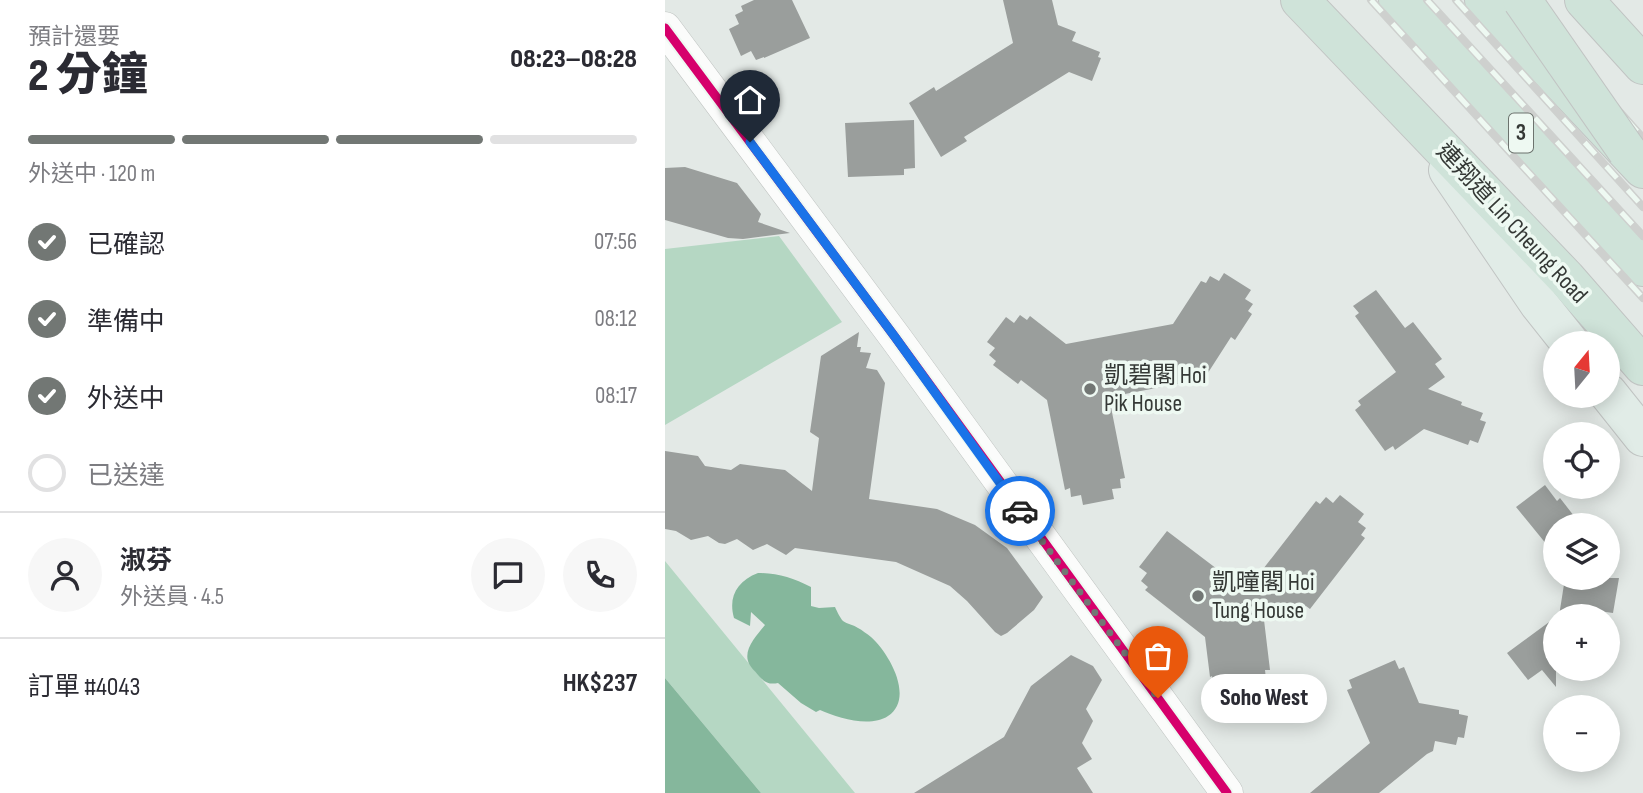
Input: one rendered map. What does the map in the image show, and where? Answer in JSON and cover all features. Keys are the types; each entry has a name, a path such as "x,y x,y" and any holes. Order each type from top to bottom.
{"highway":[{"name":"連翔道 Lin Cheung Road","path":"1300,0 1566,278 1643,366"},
{"name":"3","path":"1398,0 1643,267"},
{"path":"1484,0 1635,160"},
{"path":"1523,0 1635,160"},
{"path":"1584,0 1643,65"}],"main road":[{"name":"連翔道 Lin Cheung Road","path":"1408,112 1539,304 1560,331"},
{"path":"1620,408 1643,437"}],"street":[{"path":"665,28 895,337 1227,793"}],"shaded area":[{"path":"779,236 842,322 665,425 665,249"},
{"path":"665,561 855,793 761,793 665,678"},
{"path":"758,573 785,577 811,587 811,606 835,607 843,621 861,630 878,644 891,664 899,687 896,708 888,716 881,720 863,721 845,719 820,710 816,712 778,683 769,683 760,677 750,665 747,656 752,642 765,625 751,612 750,626 734,618 732,610 733,597 740,585"},
{"path":"665,678 761,793 665,793"}],"building":[{"path":"754,0 792,0 810,38 764,58 756,60 751,51 741,56 729,29 739,24 735,15 743,11 741,6"},
{"path":"1003,0 1052,0 1058,25 1076,32 1072,41 1100,52 1098,57 1101,58 1092,81 1069,72 964,137 967,141 941,157 909,103 934,87 936,91 1013,43"},
{"path":"914,120 915,168 904,169 904,175 848,177 845,123"},
{"path":"685,167 737,183 761,214 758,222 790,233 743,239 728,238 665,220 665,168"},
{"name":"凱碧閣 Hoi Pik House","path":"1224,273 1251,290 1245,299 1253,304 1248,311 1252,314 1235,340 1231,337 1204,379 1109,397 1125,478 1120,479 1121,488 1112,489 1114,499 1083,505 1081,495 1071,497 1070,488 1065,490 1047,400 1021,380 1018,384 993,365 996,361 989,355 995,348 987,342 1006,317 1014,323 1020,315 1027,320 1030,316 1066,344 1173,324 1201,281 1206,283 1210,276 1219,281"},
{"path":"1376,290 1405,328 1413,322 1442,359 1435,364 1445,377 1428,389 1483,413 1480,420 1486,422 1478,443 1470,440 1468,445 1424,429 1395,450 1393,446 1385,451 1355,410 1361,405 1358,401 1396,372 1355,316 1359,313 1353,306"},
{"path":"859,332 857,347 861,347 860,352 871,353 866,368 877,370 885,383 869,499 937,509 975,525 1007,548 1043,597 1034,610 1001,636 950,586 896,562 795,548 786,555 767,544 753,550 737,539 725,544 708,536 691,540 676,531 665,529 665,451 698,456 705,466 731,470 740,464 785,470 812,491 819,438 810,432 821,356"},
{"path":"1543,487 1543,499 1561,499 1572,513 1543,513 1543,540 1516,507"},
{"name":"凱曈閣 Hoi Tung House","path":"1340,495 1364,514 1358,522 1366,528 1361,535 1365,538 1310,609 1306,606 1298,616 1264,620 1270,670 1265,670 1266,679 1257,680 1257,690 1215,695 1205,637 1145,590 1148,587 1141,581 1147,573 1139,567 1167,531 1246,591 1316,501 1320,504 1326,497 1333,503"},
{"path":"1563,590 1617,590 1615,604 1561,604"},
{"path":"1543,627 1543,671 1528,680 1507,653"},
{"path":"1071,655 1093,666 1102,680 1086,709 1093,721 1082,743 1092,759 1077,768 1093,793 914,793 1004,737 1031,686"},
{"path":"1395,660 1399,669 1404,667 1419,703 1459,710 1459,714 1468,716 1464,738 1458,737 1456,745 1435,741 1433,751 1379,793 1310,793 1370,743 1347,690 1352,688 1349,680"}],"railway":[{"path":"1371,0 1643,298"},
{"path":"1427,0 1643,236"},
{"path":"1456,0 1643,207"},
{"path":"1520,0 1643,138"}],"cycle path":[{"path":"665,28 895,337 1227,793"}],"way so far":[{"path":"1020,511 1158,698"}],"place":[{"name":"凱碧閣 Hoi Pik House","path":"1090,389"},
{"name":"凱曈閣 Hoi Tung House","path":"1198,596"},
{"name":"Soho West","path":"1158,698"}],"route":[{"path":"750,142 1020,511"}]}
